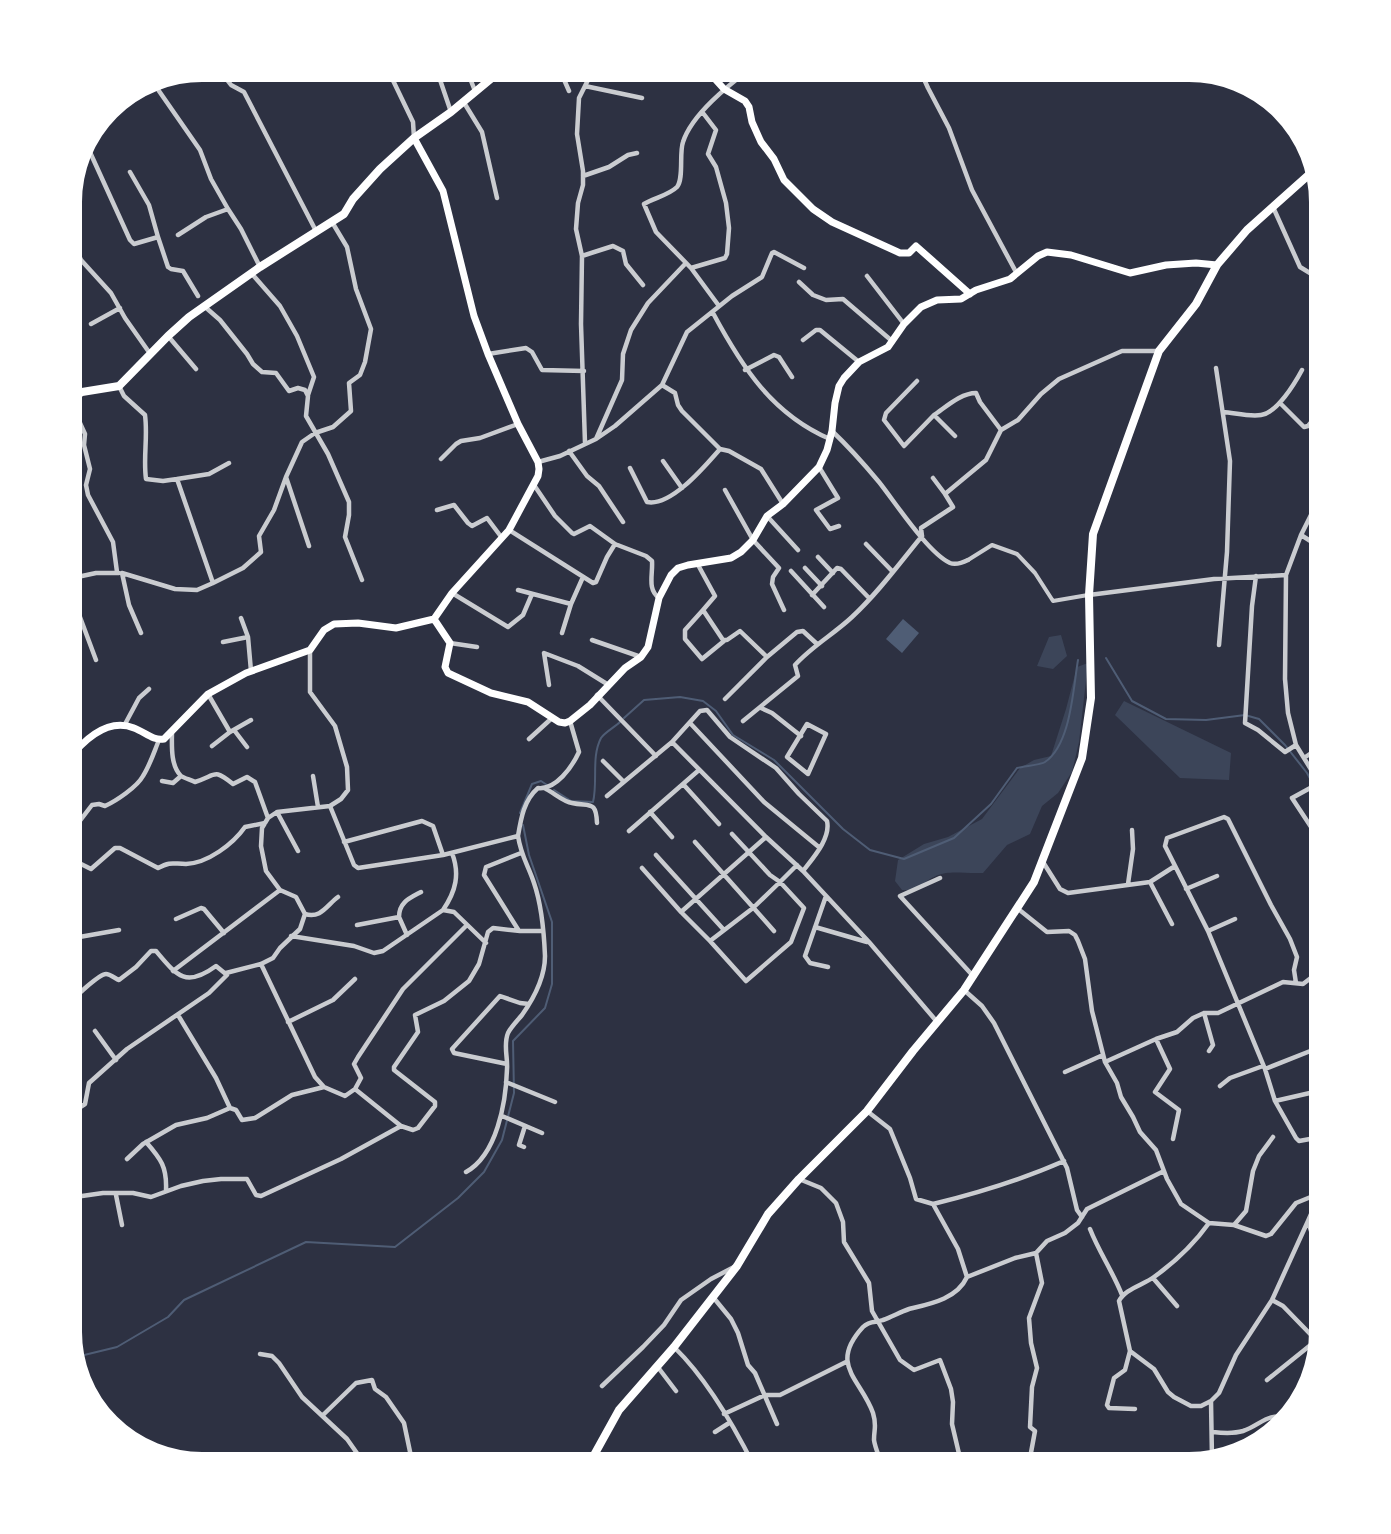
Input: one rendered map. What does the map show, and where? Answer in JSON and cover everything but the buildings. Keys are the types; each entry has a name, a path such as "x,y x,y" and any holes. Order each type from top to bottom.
{"main road":[{"path":"78,395 119,386 168,336 204,306 260,267 344,214 353,199 380,169 414,138 451,112 491,78"},
{"path":"714,78 724,89 745,101 761,142 774,159 784,180 813,208 832,222 900,253 909,253 916,246 970,294"},
{"path":"78,748 97,732 108,727 133,727 159,740 164,739 208,694 251,671 310,650 324,630 334,624 358,622 396,628 434,619 452,593 509,530 534,485 538,476 538,462 518,424 488,354 467,288 444,190 414,138"},
{"path":"594,1456 619,1410 674,1347 737,1266 768,1214 799,1179 867,1111 974,977 1043,862 1082,758 1091,698 1089,595 1093,534 1159,351 1196,304 1217,265 1247,230 1310,174"},
{"path":"434,619 450,643 445,667 448,672 491,693 528,702 552,718 565,723 570,721 590,705 607,684 641,657 648,647 659,598 671,575 678,568 731,558 741,552 753,540 768,516 819,467 832,431 839,386 859,362 881,352 892,342 904,324 921,307 930,302 961,299 1010,279 1038,256 1047,252 1071,255 1130,273 1166,265 1196,263 1217,265"}],"street":[{"path":"226,78 231,85 244,92 316,231"},
{"path":"392,78 412,122 414,138"},
{"path":"439,78 451,112"},
{"path":"470,78 475,91"},
{"path":"563,78 569,91"},
{"path":"585,443 581,324 582,256 576,229 583,176 577,134 579,98 589,78"},
{"path":"719,306 691,268 656,232 644,204 674,190 680,182 683,141 693,123 724,89 739,78"},
{"path":"924,78 949,128 972,189 1017,274"},
{"path":"585,86 642,98"},
{"path":"157,87 200,150 211,179 242,229 260,267"},
{"path":"464,101 482,132 497,198"},
{"path":"691,268 724,258 727,254 729,228 726,203 717,169 708,154 716,130 702,112"},
{"path":"89,151 130,240 134,244 158,237"},
{"path":"583,176 609,167 628,154 637,153"},
{"path":"130,172 149,205 168,267 183,271 198,296"},
{"path":"1273,207 1300,267 1313,275"},
{"path":"178,235 206,218 228,209"},
{"path":"78,577 96,573 120,573 175,589 197,590 243,568 261,552 259,536 274,510 302,442 315,432 333,427 351,411 349,383 360,375 371,336 371,329 356,289 347,247 332,222"},
{"path":"582,256 616,247 623,251 626,264 643,285"},
{"path":"538,462 560,456 596,439 615,426 662,385 687,332 719,306 762,277 772,253 804,268"},
{"path":"78,254 111,293 151,355"},
{"path":"596,439 622,380 623,354 631,330 648,303 686,263"},
{"path":"252,274 280,306 297,336 314,377 308,396 306,416 332,463 349,502 345,537 362,580"},
{"path":"867,276 904,324"},
{"path":"799,282 813,295 826,300 843,299 892,342"},
{"path":"204,306 220,320 257,368 262,372 276,373 289,391 298,388 304,390 308,396"},
{"path":"91,324 120,308"},
{"path":"712,313 746,370 765,394 809,430 830,439"},
{"path":"803,340 816,330 820,330 859,362"},
{"path":"168,336 196,369"},
{"path":"488,354 526,348 532,352 542,370 584,371"},
{"path":"945,494 986,460 1001,430 1018,420 1041,394 1059,379 1122,351 1159,351"},
{"path":"746,370 774,355 779,357 792,377"},
{"path":"1216,369 1230,461 1219,645"},
{"path":"1223,412 1261,415 1267,413 1280,403 1302,370"},
{"path":"917,381 886,413 884,420 904,446 934,415 952,402 972,393 976,393 1001,430"},
{"path":"662,385 675,393 682,411 720,449 729,451 761,469 783,504"},
{"path":"119,386 124,396 145,415 146,479 163,481 209,474 229,463"},
{"path":"78,388 82,393"},
{"path":"1280,403 1304,427 1313,420"},
{"path":"934,415 955,436"},
{"path":"78,420 85,434 84,445 90,469 86,485 88,495 113,542 129,605 141,633"},
{"path":"441,459 461,441 480,438 518,424"},
{"path":"832,431 858,456 901,513 940,556 951,564 961,563 992,545 1017,554 1035,573 1053,600 1224,579 1286,575"},
{"path":"630,468 647,502 658,502 682,488 720,449"},
{"path":"569,451 587,476 599,486 623,522"},
{"path":"663,461 682,488"},
{"path":"819,467 838,498 816,510 830,529 839,526"},
{"path":"286,477 309,546"},
{"path":"743,721 798,676 795,666 817,644 850,619 870,598 922,536 921,528 953,507 933,478"},
{"path":"177,479 213,584"},
{"path":"534,485 555,516 572,533 590,525 615,544 646,556 652,561 651,587 659,598"},
{"path":"725,490 753,540 779,568 771,584 784,610"},
{"path":"437,510 454,505 472,526 487,518 502,538"},
{"path":"1313,511 1286,575 1288,713 1296,745 1313,776"},
{"path":"768,516 798,550"},
{"path":"509,530 593,583 596,582 615,544"},
{"path":"1301,535 1313,543"},
{"path":"866,544 893,572"},
{"path":"818,558 833,573"},
{"path":"697,563 715,596 685,630 685,639 702,658 740,631 767,657"},
{"path":"805,568 822,586"},
{"path":"812,595 837,568 841,569 870,598"},
{"path":"791,571 824,607"},
{"path":"1256,576 1245,723 1286,752 1296,745"},
{"path":"562,633 583,577"},
{"path":"518,590 571,604"},
{"path":"452,593 508,627 523,615 532,594"},
{"path":"703,610 724,641"},
{"path":"78,612 96,660"},
{"path":"242,618 248,637 251,671"},
{"path":"725,699 767,657 800,631 803,631 817,644"},
{"path":"223,642 248,637"},
{"path":"592,640 641,657"},
{"path":"450,643 477,647"},
{"path":"78,860 79,863 91,869 115,848 120,848 158,868 172,862 187,864 211,856 235,841 245,827 266,820 277,812 330,806 341,799 348,790 349,778 335,726 310,692 310,650"},
{"path":"549,685 544,653 578,666 607,684"},
{"path":"124,726 139,698 150,689"},
{"path":"208,694 232,731 247,747"},
{"path":"597,695 656,756"},
{"path":"761,708 772,713 801,736"},
{"path":"607,796 672,742 700,711 707,710 730,737 776,768 827,821 828,827 820,848 803,871"},
{"path":"529,739 552,718"},
{"path":"212,746 251,720"},
{"path":"546,789 566,772 579,752 570,721"},
{"path":"690,723 764,802 820,848"},
{"path":"807,724 826,734 808,774 787,757 801,736 807,724"},
{"path":"172,731 171,749 176,768 181,776 195,782 215,773 233,784 247,777 255,782 266,820 262,828 261,846 266,871 280,890 296,897 305,914 311,916 321,914 338,897"},
{"path":"78,826 87,809 92,805 105,806 118,800 142,779 159,740"},
{"path":"672,742 803,871 869,942 938,1023"},
{"path":"1304,758 1313,752"},
{"path":"603,761 623,782"},
{"path":"629,831 699,770"},
{"path":"162,781 173,783 181,776"},
{"path":"313,776 318,807"},
{"path":"683,784 719,824"},
{"path":"1313,786 1292,798 1313,831"},
{"path":"466,1172 479,1162 502,1116 507,1064 505,1047 509,1031 529,1004 541,982 545,958 541,907 521,853 518,836 529,796 538,788 546,789 571,803 594,807 597,823"},
{"path":"330,806 354,865 358,868 442,855 518,836"},
{"path":"277,812 297,851"},
{"path":"650,812 672,837"},
{"path":"1296,983 1294,968 1297,957 1290,939 1228,819 1224,817 1214,819 1167,838 1165,846 1208,931 1264,1067 1275,1101 1296,1138 1299,1141 1310,1139"},
{"path":"344,842 422,821 432,826 442,855"},
{"path":"1128,884 1133,849 1132,830"},
{"path":"642,868 744,980 749,980 791,942 804,912 803,905 770,875 732,834"},
{"path":"681,912 766,837"},
{"path":"695,842 774,931"},
{"path":"291,936 354,946 374,953 383,951 443,910 452,898 455,889 456,864 452,853"},
{"path":"520,931 484,875 486,867 521,853"},
{"path":"656,855 724,930"},
{"path":"1043,862 1060,889 1068,893 1083,893 1093,889 1150,882 1175,867"},
{"path":"710,941 753,908 797,865"},
{"path":"1186,889 1217,876"},
{"path":"940,878 900,896 974,977"},
{"path":"1150,882 1172,924"},
{"path":"174,971 280,890"},
{"path":"407,935 399,916 399,910 407,899 421,892"},
{"path":"826,896 805,956 810,963 828,967"},
{"path":"176,919 201,908 224,933"},
{"path":"1017,908 1047,932 1069,931 1075,935 1085,959 1092,1011 1103,1055 1117,1083 1121,1097 1140,1132 1156,1150 1180,1204 1209,1223 1234,1225 1269,1236 1296,1203 1313,1196"},
{"path":"443,910 454,912 486,943"},
{"path":"78,995 104,974 119,980 151,951 156,951 174,971 185,977 204,975 216,966 226,973 261,964 273,958 291,936 300,929 305,914"},
{"path":"357,925 399,916"},
{"path":"1208,931 1235,920"},
{"path":"261,964 315,1077 324,1087 345,1096 355,1089 361,1078 354,1064 357,1057 403,988 467,925"},
{"path":"815,927 869,942"},
{"path":"355,1089 401,1126 413,1130 418,1128 435,1106 435,1102 394,1070 418,1032 415,1015 444,1001 469,981 479,964 488,932 493,928 543,931"},
{"path":"78,938 119,930"},
{"path":"78,1109 85,1104 89,1083 128,1049 216,988 227,975 226,973"},
{"path":"1106,1062 1177,1032 1193,1018 1204,1013 1214,1014 1283,982 1303,984 1313,977"},
{"path":"288,1022 333,1000 354,979"},
{"path":"964,990 982,1006 994,1023 1064,1161 1072,1184 1077,1210 1082,1217"},
{"path":"507,1064 454,1053 452,1048 500,996 529,1004"},
{"path":"1204,1013 1213,1045 1209,1052"},
{"path":"178,1015 216,1078 230,1108"},
{"path":"96,1031 116,1060"},
{"path":"1156,1039 1170,1069 1155,1092 1179,1110 1173,1139"},
{"path":"1220,1086 1230,1078 1313,1050"},
{"path":"1065,1072 1103,1055"},
{"path":"506,1082 555,1102"},
{"path":"127,1159 146,1142 176,1125 207,1119 230,1108 236,1110 242,1120 249,1119 292,1095 324,1087"},
{"path":"1275,1101 1313,1092"},
{"path":"867,1111 890,1129 910,1178 916,1200 933,1204 981,1193 1024,1179 1064,1161"},
{"path":"502,1116 542,1134"},
{"path":"78,1197 103,1193 116,1195 133,1193 151,1197 166,1190 221,1179 247,1179 256,1195 261,1196 340,1160 401,1126"},
{"path":"524,1147 519,1145 525,1126"},
{"path":"1234,1225 1246,1211 1258,1156 1273,1137"},
{"path":"146,1142 163,1164 166,1190"},
{"path":"879,1456 874,1441 877,1426 866,1397 849,1372 846,1362 849,1348 863,1327 874,1320 880,1322 907,1310 930,1306 962,1288 967,1277 1015,1258 1036,1253 1047,1241 1065,1233 1087,1209 1164,1171"},
{"path":"799,1179 821,1188 836,1203 843,1222 844,1242 869,1283 872,1311 895,1352 909,1368 919,1369 940,1360 951,1389 952,1424 960,1456"},
{"path":"116,1195 122,1225"},
{"path":"933,1204 957,1249 967,1277"},
{"path":"1130,1351 1154,1369 1168,1392 1174,1397 1191,1406 1201,1406 1211,1401 1219,1393 1236,1355 1272,1300 1313,1211"},
{"path":"1308,1221 1313,1237"},
{"path":"1135,1409 1109,1408 1107,1405 1114,1378 1125,1370 1130,1351 1119,1301 1122,1295 1153,1278 1194,1243 1209,1223"},
{"path":"1090,1229 1097,1248 1111,1268 1122,1295"},
{"path":"1030,1456 1035,1431 1030,1427 1032,1387 1037,1368 1031,1343 1029,1318 1042,1283 1036,1253"},
{"path":"602,1386 644,1347 664,1325 681,1300 711,1279 737,1266"},
{"path":"1153,1278 1177,1306"},
{"path":"713,1297 731,1319 748,1365 752,1368 777,1424"},
{"path":"1272,1300 1283,1306 1313,1337"},
{"path":"1267,1380 1313,1343"},
{"path":"674,1347 699,1373 748,1456"},
{"path":"261,1354 272,1356 279,1363 302,1397 346,1439 357,1456"},
{"path":"724,1414 765,1395 780,1395 846,1362"},
{"path":"657,1366 676,1391"},
{"path":"323,1415 356,1383 372,1380 375,1389 386,1397 404,1423 411,1456"},
{"path":"1211,1401 1212,1454"},
{"path":"1213,1432 1240,1432 1269,1417 1281,1416"},
{"path":"715,1432 729,1423"}],"shaded area":[{"path":"903,619 919,633 902,653 886,639"},
{"path":"1061,635 1067,656 1053,669 1037,666 1049,637"},
{"path":"1088,663 1079,742 1072,772 1058,793 1042,806 1030,834 1007,845 983,873 940,874 916,890 902,890 895,881 898,860 924,844 948,837 982,819 1020,768 1034,760 1051,756 1077,667"},
{"path":"1124,701 1231,753 1229,780 1180,778 1115,715"}],"waterway":[{"path":"1106,658 1132,701 1166,719 1206,720 1245,715 1259,719 1285,745 1313,784"},
{"path":"624,718 644,700 680,697 703,701 716,711 733,735 774,760 843,829 870,850 904,859 954,838 991,804 1017,768 1043,763 1054,754 1066,729 1078,660"},
{"path":"554,790 571,801 593,802 598,745 601,738 620,722"},
{"path":"520,813 532,784 541,781 547,785"},
{"path":"80,1356 117,1347 168,1317 184,1300 306,1242 395,1247 458,1198 484,1172 502,1140 514,1093 513,1041 545,1008 552,984 552,922 529,855 523,825"}]}
